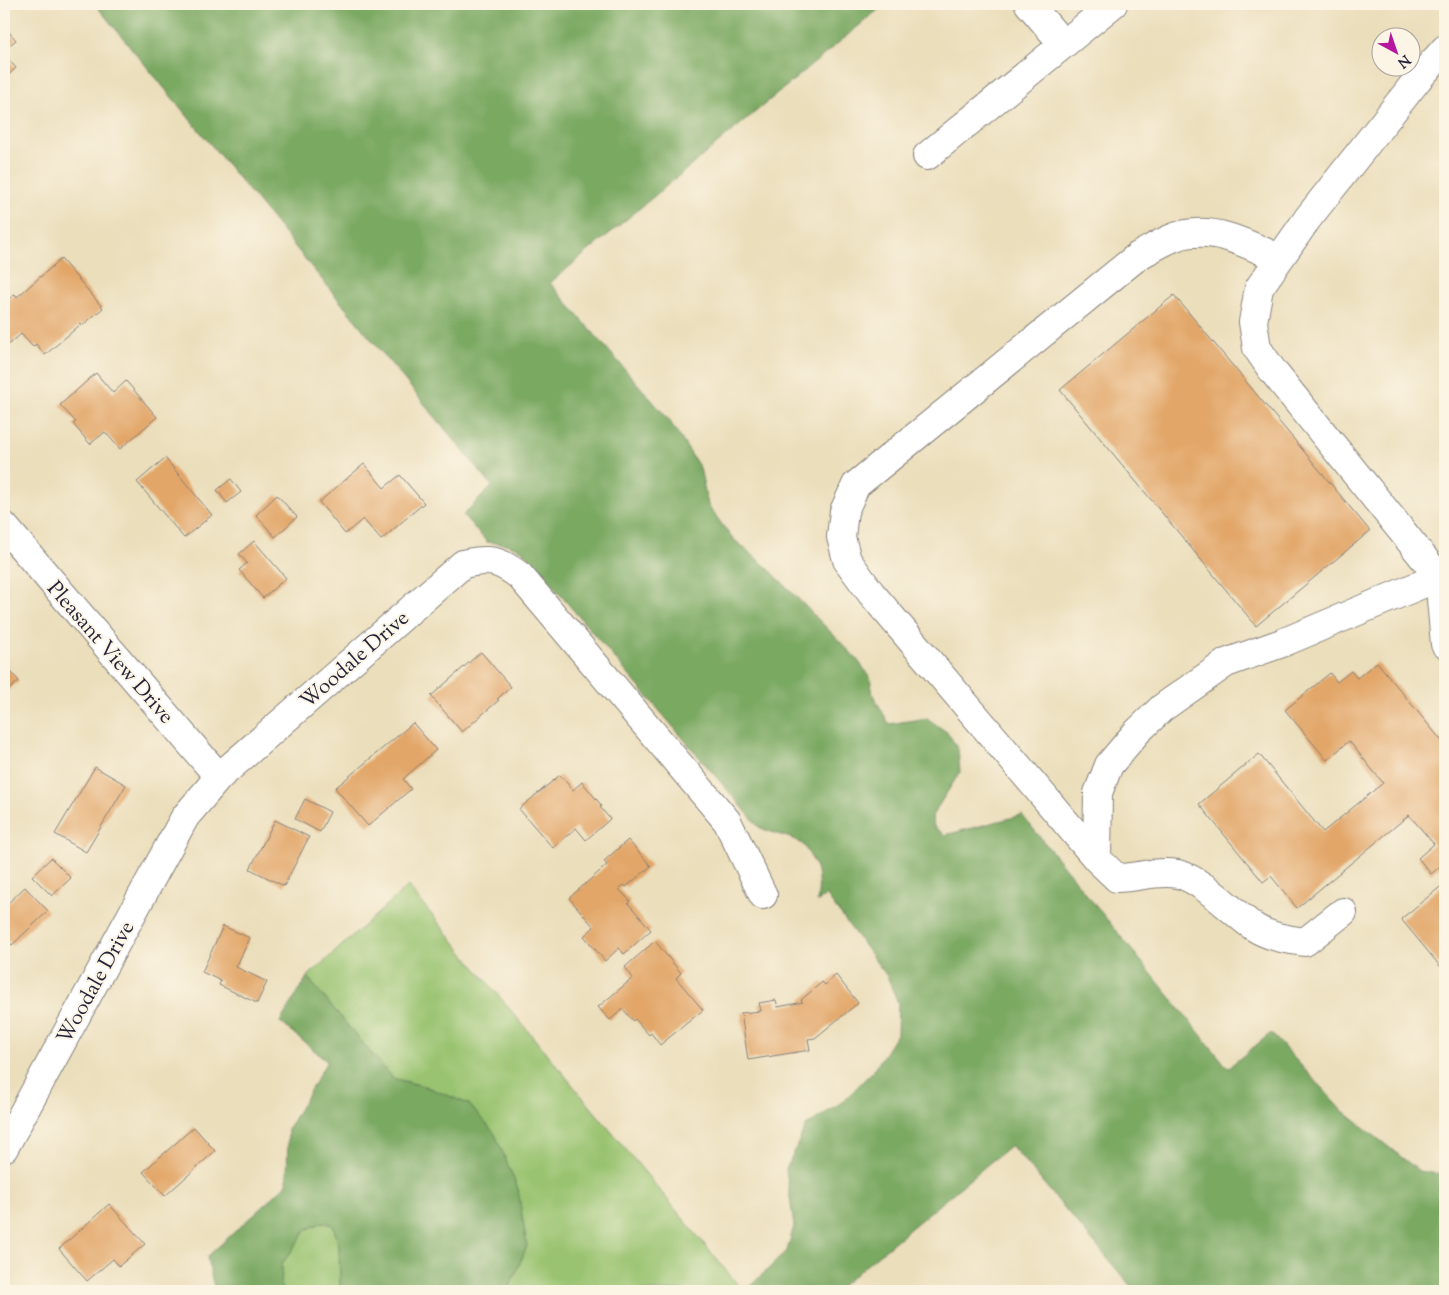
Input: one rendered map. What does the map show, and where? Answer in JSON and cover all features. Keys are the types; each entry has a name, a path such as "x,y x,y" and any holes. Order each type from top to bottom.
{"street":[{"path":"1029,4 1063,44"},
{"path":"927,156 1112,4"},
{"path":"1445,50 1412,87 1308,218 1279,258 1259,288 1253,322 1257,348 1272,370 1439,577 1445,634"},
{"path":"1279,258 1229,236 1194,232 1167,240 1138,256 856,485 844,510 841,537 847,560 871,593 1097,860 1116,878 1133,878 1158,872 1178,874 1191,878 1255,928 1278,938 1305,942 1343,912"},
{"name":"Pleasant View Drive","path":"4,526 219,776"},
{"name":"Woodale Drive","path":"4,1148 185,817 219,776 464,564 480,560 504,564 520,576 727,821 763,895"},
{"path":"1097,860 1098,793 1109,765 1136,733 1162,708 1226,663 1282,643 1439,577"}],"green space":[{"path":"95,4 885,4 550,283 669,420 700,468 708,505 731,537 769,569 856,658 870,677 873,695 889,724 927,718 948,733 958,749 960,772 932,816 934,827 945,835 1022,815 1228,1068 1271,1033 1343,1111 1419,1171 1445,1175 1445,1291 1135,1291 1011,1145 835,1291 745,1291 787,1251 794,1226 786,1169 806,1126 842,1102 874,1070 897,1034 898,1003 887,976 826,895 817,902 818,882 816,869 803,845 759,827 521,549 506,544 487,542 463,515 492,486"},
{"path":"408,886 743,1291 508,1291 527,1246 427,1087 392,1078 307,977"},
{"path":"307,977 392,1078 427,1087 469,1104 495,1134 518,1189 527,1246 508,1291 342,1291 340,1287 339,1246 333,1225 323,1222 306,1230 282,1264 281,1291 215,1291 207,1257 287,1184 288,1129 327,1061 280,1022"},
{"path":"323,1222 333,1225 339,1246 340,1287 342,1291 281,1291 282,1264 306,1230"}],"building":[{"path":"9,32 16,40 5,49 4,36"},
{"path":"7,58 16,68 4,79 4,61"},
{"path":"61,259 103,308 45,355 36,344 33,347 21,334 6,347 4,345 4,307 6,305 4,303 15,294 17,297"},
{"path":"1174,295 1370,531 1256,626 1060,390"},
{"path":"96,373 113,393 126,381 157,417 120,449 105,432 90,444 73,424 76,422 60,405"},
{"path":"165,458 212,515 184,538 137,482"},
{"path":"364,464 384,488 400,475 424,503 381,540 363,519 345,534 319,502"},
{"path":"231,479 241,492 227,503 217,490"},
{"path":"277,495 297,517 275,537 256,515"},
{"path":"254,541 286,578 263,598 239,570 247,563 239,554"},
{"path":"481,652 511,687 462,732 431,696"},
{"path":"1377,662 1445,745 1445,862 1431,874 1418,858 1434,844 1409,815 1297,908 1271,876 1263,882 1199,804 1259,754 1323,832 1383,783 1349,741 1327,760 1285,710 1330,673 1337,682 1351,671 1357,678"},
{"path":"4,664 19,681 4,694"},
{"path":"413,723 436,750 403,779 411,789 368,826 335,788"},
{"path":"95,767 126,785 86,852 55,834"},
{"path":"560,775 573,790 582,782 610,819 586,840 576,828 553,848 519,809"},
{"path":"305,799 330,812 320,832 295,819"},
{"path":"275,820 309,837 284,886 250,869"},
{"path":"628,840 651,866 626,887 624,885 619,889 630,901 628,903 651,930 624,954 619,948 605,961 584,936 594,927 569,898 607,865 604,861"},
{"path":"51,858 71,878 52,896 32,876"},
{"path":"1445,883 1445,972 1401,919"},
{"path":"25,887 48,911 12,945 4,936 4,907"},
{"path":"223,926 250,938 236,967 267,982 257,1003 219,985 221,981 202,972"},
{"path":"655,941 681,973 676,978 703,1010 660,1045 651,1033 649,1035 623,1009 610,1020 598,1007 633,978 625,967"},
{"path":"836,975 858,1003 815,1038 808,1039 810,1050 748,1060 741,1013 761,1011 759,1003 776,1000 778,1007 803,1002 801,1000 822,982 825,985"},
{"path":"194,1127 215,1151 165,1196 143,1172"},
{"path":"109,1204 145,1244 119,1266 113,1259 87,1281 59,1249"}]}
